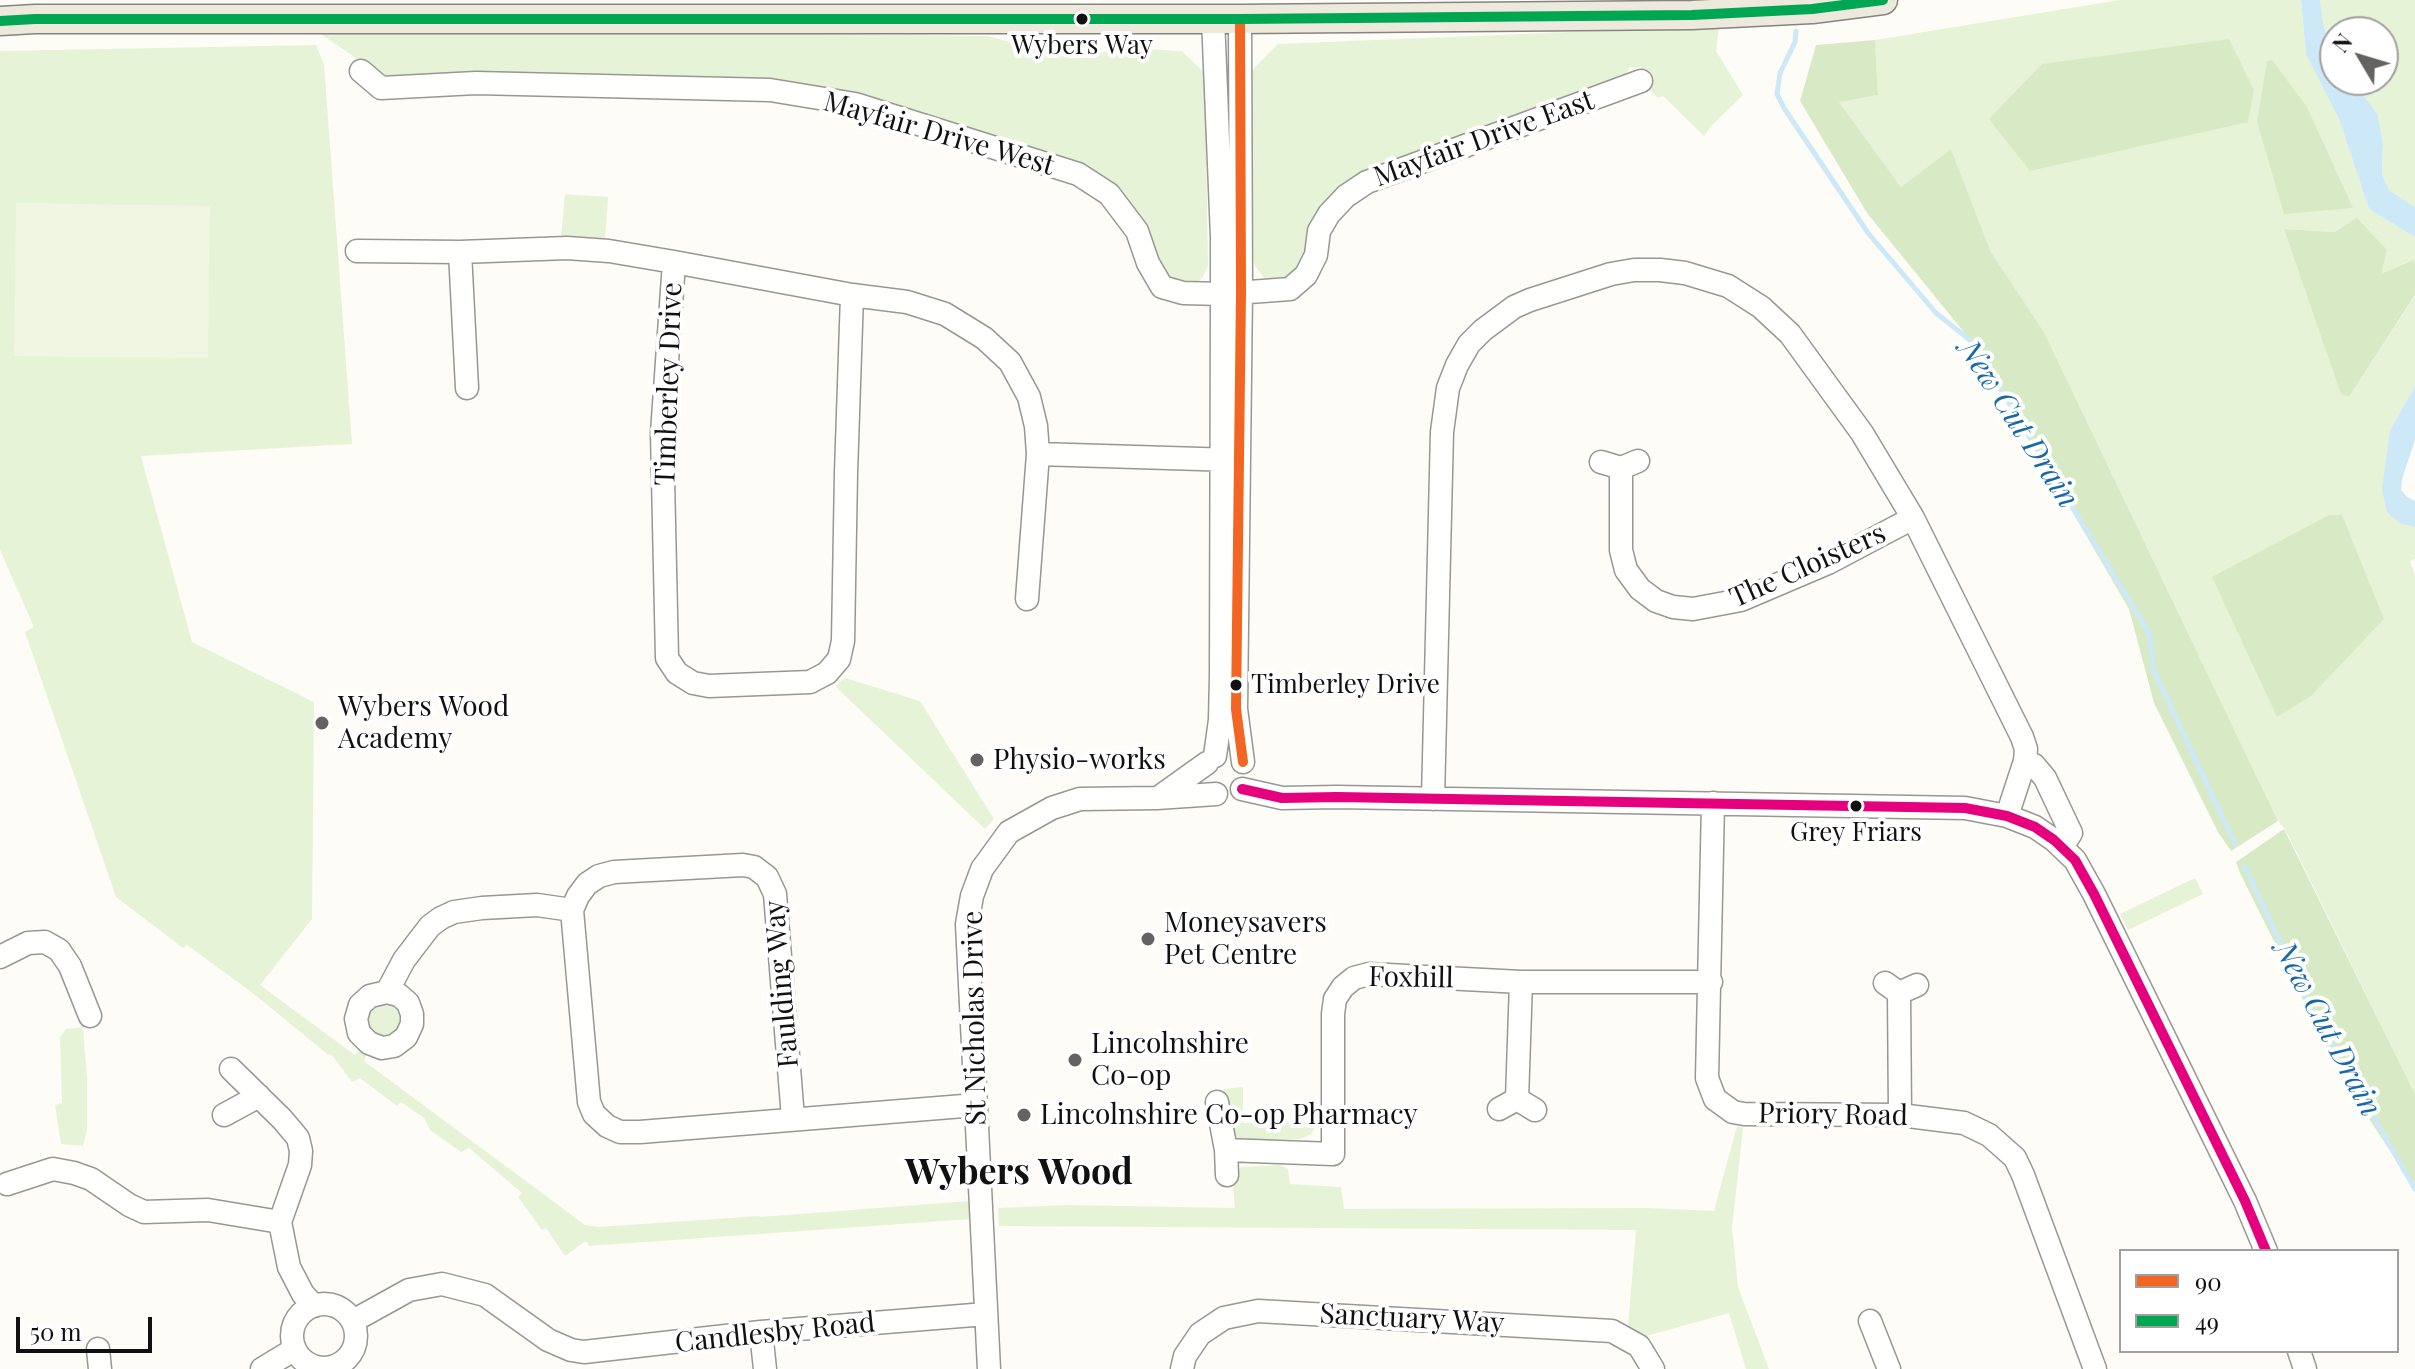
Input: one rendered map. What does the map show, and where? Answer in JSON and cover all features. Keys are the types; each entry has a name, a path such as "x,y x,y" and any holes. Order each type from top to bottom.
{"main road":[{"path":"0,21 1730,14 1812,9 1883,0"}],"street":[{"path":"1225,14 1232,293 1229,460 1220,720 1211,760 1204,772 1209,789 1226,796 1242,789 1247,775 1236,709 1229,460"},
{"name":"Mayfair Drive West","path":"361,71 381,88 476,83 770,90 855,104 1078,174 1109,194 1137,231 1148,263 1162,287 1183,293 1232,293"},
{"name":"Mayfair Drive East","path":"1232,293 1290,289 1306,275 1316,255 1319,231 1329,214 1346,196 1367,182 1641,81"},
{"path":"357,251 460,252 567,248 609,251 674,262"},
{"path":"460,252 467,388"},
{"name":"Timberley Drive","path":"852,295 843,641 839,659 827,673 810,682 709,686 693,683 677,673 667,658 662,433 674,262 852,295 907,302 945,314 984,338 1010,362 1029,397 1036,426 1038,454 1027,599"},
{"path":"1433,799 1444,410 1452,376 1469,344 1499,316 1514,307 1611,274 1634,270 1685,273 1728,286 1761,307 1790,334 1862,433 1913,518 2022,737 2026,749 2025,761 2007,816"},
{"path":"1038,454 1229,460"},
{"name":"The Cloisters","path":"1620,464 1621,550 1626,570 1640,589 1656,601 1673,607 1693,609 1741,600 1828,563 1913,518"},
{"path":"1157,798 1211,760 1230,753 1243,762"},
{"path":"2025,761 2034,765 2045,778 2071,833 2062,847"},
{"path":"1242,789 1282,798 1965,808 2007,816 2035,827 2075,860 2094,894 2245,1201 2265,1249"},
{"name":"St Nicholas Drive","path":"989,1369 967,924 972,896 982,869 1009,832 1052,808 1080,799 1216,794"},
{"name":"Priory Road","path":"1713,803 1707,1078 1715,1099 1733,1112 1744,1114 1900,1115 1964,1123 1989,1135 2015,1158 2095,1369"},
{"name":"Faulding Way","path":"572,910 587,884 599,876 614,872 743,865 754,867 767,877 775,894 793,1118"},
{"path":"387,992 404,960 430,926 454,912 537,905 572,910 586,1086 594,1114 607,1126 620,1132 640,1132 976,1105"},
{"path":"0,957 28,943 45,942 59,950 70,966 90,1016"},
{"name":"Foxhill","path":"1226,1150 1333,1154 1333,1014 1335,999 1354,978 1369,974 1521,982 1711,982"},
{"path":"1517,1106 1521,982"},
{"path":"1900,987 1900,1115"},
{"path":"231,1069 298,1138 300,1165 280,1222 289,1267 303,1294 314,1306"},
{"path":"224,1115 259,1096"},
{"path":"1217,1102 1226,1150 1227,1175"},
{"path":"7,1184 53,1169 91,1179 144,1212 208,1210 280,1222"},
{"name":"Candlesby Road","path":"353,1321 409,1290 442,1284 485,1295 548,1340 584,1352 761,1332 986,1314"},
{"path":"314,1306 336,1306 353,1321 356,1343 341,1367 317,1368 304,1361 295,1349 293,1329 297,1319 314,1306"},
{"name":"Sanctuary Way","path":"1182,1369 1185,1356 1200,1334 1224,1318 1258,1311 1612,1331 1639,1346 1653,1369"},
{"path":"1870,1321 1889,1369"},
{"path":"761,1332 765,1369"},
{"path":"262,1369 295,1349"}],"green space":[{"path":"2120,0 2301,0 2306,55 2319,80 2319,96 2327,96 2339,119 2369,209 2415,237 2415,263 2412,260 2380,275 2335,232 2285,229 2349,397 2415,296 2415,386 2390,430 2401,524 2415,527 2415,559 2410,561 2415,575 2415,1094 2285,829 2278,821 2044,332 1991,252 1951,149 1901,187 1838,101 1878,95 1875,40"},
{"path":"2320,0 2415,0 2415,207 2389,190 2382,174 2383,144 2378,115 2364,96 2399,96 2399,16 2322,16"},
{"path":"1719,26 1716,51 1743,95 1704,136 1663,96 1658,98 1642,83 1641,67 1629,68 1623,84 1352,181 1299,279 1268,283 1255,266 1252,256 1248,74 1278,44"},
{"path":"312,28 987,36 1070,58 1127,48 1182,51 1205,73 1208,266 1203,277 1192,287 1172,287 1110,190 737,79 616,75 385,78"},
{"path":"2229,39 2254,90 2248,122 2030,171 1989,119 2042,64"},
{"path":"1875,40 1878,95 1839,102 1901,187 1951,149 1991,252 2044,332 2278,821 2231,851 2218,832 2154,703 2129,609 1976,347 1867,213 1800,101 1816,45"},
{"path":"316,45 324,64 352,444 141,456 192,642 314,702 312,919 260,985 355,1055 360,1050 366,1056 364,1061 585,1225 598,1227 760,1217 970,1201 971,1219 589,1246 586,1241 565,1256 546,1228 542,1230 518,1197 522,1193 469,1148 461,1152 430,1130 424,1118 401,1102 397,1106 360,1078 352,1082 332,1055 254,994 187,945 183,948 116,897 25,632 34,627 0,550 0,51"},
{"path":"2272,60 2307,107 2353,208 2284,214 2257,122 2267,61"},
{"path":"565,194 608,197 605,241 561,238"},
{"path":"16,203 210,206 208,358 14,356"},
{"path":"2357,218 2387,250 2381,274 2413,260 2415,295 2349,397 2341,394 2284,229 2335,232"},
{"path":"2329,515 2342,515 2384,619 2311,696 2277,717 2212,577"},
{"path":"845,678 920,701 994,819 985,829 835,686"},
{"path":"2284,829 2415,1094 2415,1189 2341,1076 2240,873 2236,862"},
{"path":"2195,878 2203,894 2128,930 2120,914"},
{"path":"384,1003 396,1007 400,1019 396,1031 384,1035 372,1031 368,1019 372,1007"},
{"path":"83,1027 87,1129 83,1146 61,1144 55,1105 62,1103 60,1037 66,1029"},
{"path":"1243,1087 1243,1123 1318,1123 1311,1134 1301,1139 1236,1137 1228,1127 1223,1089"},
{"path":"1737,1126 1743,1128 1732,1228 1738,1287 1769,1369 1746,1369 1729,1313 1643,1337 1628,1326 1636,1230 999,1226 998,1208 1067,1205 1235,1208 1235,1172 1242,1167 1280,1165 1288,1169 1290,1184 1341,1187 1344,1209 1646,1208 1714,1211"}],"water":[{"path":"2301,0 2320,0 2322,16 2319,16 2319,80 2306,55"},
{"path":"2327,96 2364,96 2378,115 2383,144 2382,174 2389,190 2415,207 2415,237 2369,209 2339,119"},
{"path":"2415,386 2415,440 2401,490 2415,501 2415,527 2401,524 2387,512 2382,490 2390,430"}],"waterway":[{"name":"New Cut Drain","path":"1796,31 1795,42 1780,73 1777,94 1784,108 1868,233 1936,313 1971,341 2149,633 2154,671 2235,844"},
{"name":"New Cut Drain","path":"2245,867 2311,1009 2415,1189"}],"transit line":[{"name":"49","path":"0,21 1692,15 1812,9 1883,0"},
{"name":"90","path":"1240,19 1241,292 1236,709 1243,762"},
{"path":"1242,789 1282,798 1965,808 2007,816 2035,827 2075,860 2094,894 2245,1201 2265,1249"}],"place":[{"name":"Wybers Way","path":"1082,19"},
{"name":"Timberley Drive","path":"1236,685"},
{"name":"Wybers Wood Academy","path":"322,723"},
{"name":"Physio-works","path":"977,760"},
{"name":"Grey Friars","path":"1856,806"},
{"name":"Moneysavers Pet Centre","path":"1148,939"},
{"name":"Lincolnshire Co-op","path":"1075,1060"},
{"name":"Lincolnshire Co-op Pharmacy","path":"1024,1115"}],"district":[{"name":"Wybers Wood","path":"1019,1173"}]}
